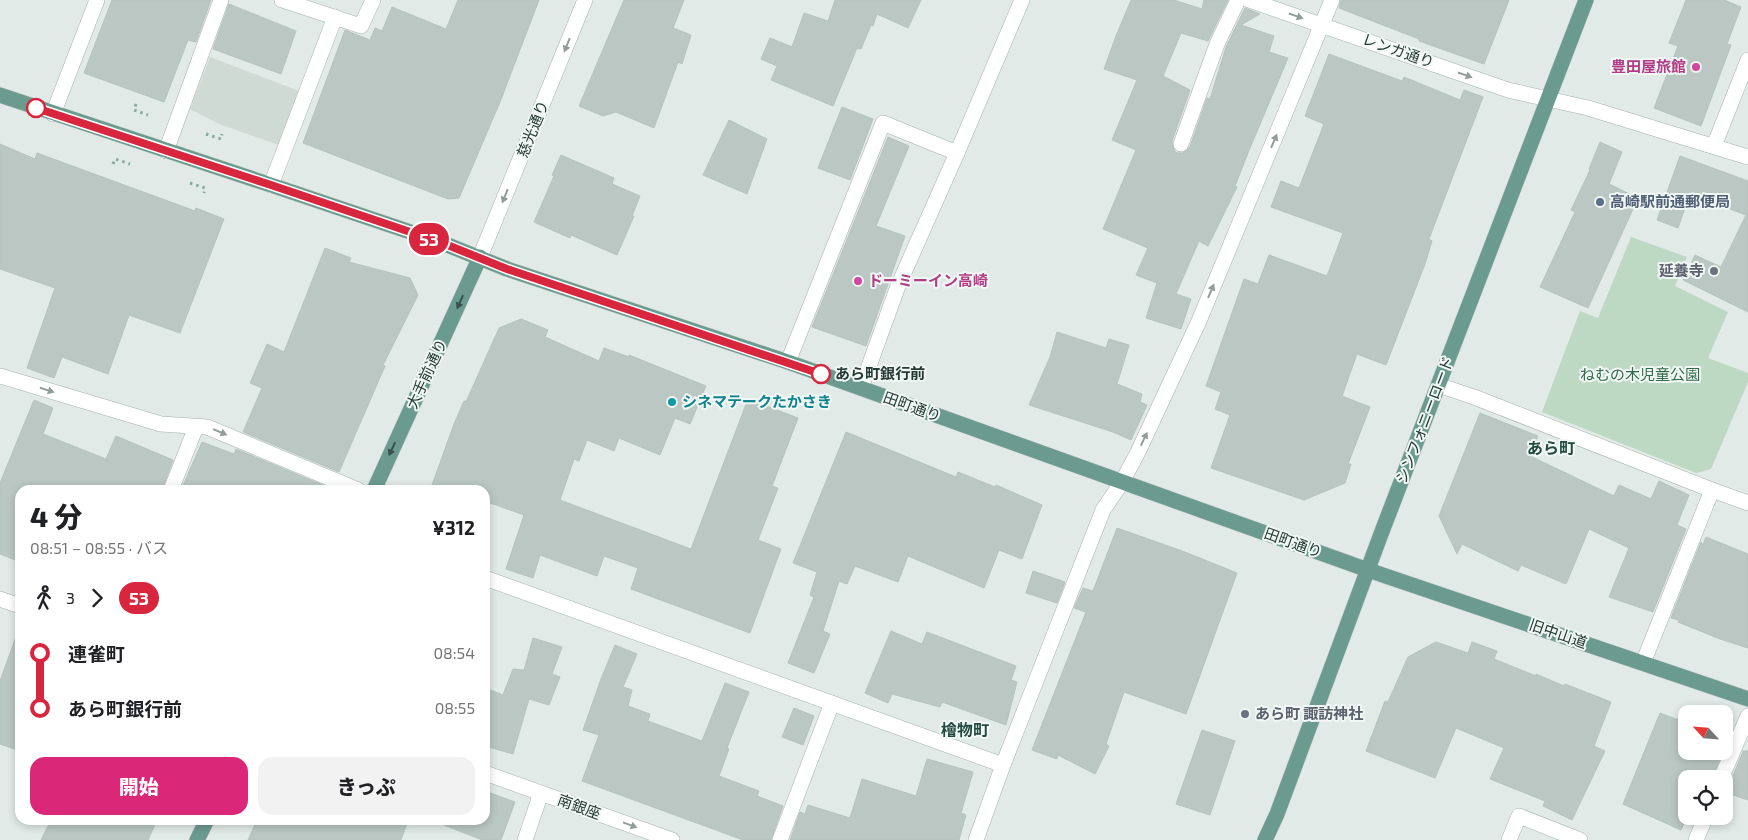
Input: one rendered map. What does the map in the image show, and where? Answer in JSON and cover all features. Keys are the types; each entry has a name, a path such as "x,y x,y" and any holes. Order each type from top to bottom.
{"main road":[{"name":"シンフォニーロード","path":"1265,840 1281,805 1438,385 1586,0"},
{"name":"田町通り","path":"0,95 271,185 480,257 507,269 788,362 1368,570"},
{"name":"大手前通り","path":"376,485 480,257"},
{"name":"旧中山道","path":"1368,570 1748,699"},
{"path":"197,840 204,825"}],"street":[{"path":"53,114 97,0"},
{"path":"166,151 221,0"},
{"path":"282,0 360,26 373,0"},
{"name":"慈光通り","path":"480,257 585,0"},
{"path":"861,388 898,286 1022,0"},
{"path":"1181,144 1217,44 1238,0"},
{"name":"レンガ通り","path":"1249,0 1508,90 1588,108 1748,157"},
{"path":"976,840 1003,765 1103,510 1122,482 1138,452 1199,321 1332,0"},
{"path":"271,185 335,17"},
{"path":"1714,146 1748,60"},
{"path":"788,362 883,123 957,153"},
{"path":"0,376 162,424 207,427 346,485"},
{"path":"1438,385 1474,397 1748,503"},
{"path":"172,485 196,427"},
{"path":"1643,663 1712,490"},
{"path":"490,580 1003,765"},
{"path":"0,599 15,604"},
{"path":"780,840 832,703"},
{"path":"1726,770 1748,716"},
{"name":"南銀座","path":"490,775 672,840"},
{"path":"525,840 540,793"},
{"path":"1509,840 1519,816 1580,840"},
{"path":"1696,840 1702,825"}],"path":[{"path":"136,104 134,110 148,115"},
{"path":"206,134 221,139 222,134"},
{"path":"113,164 115,159 130,164"},
{"path":"190,183 205,188 204,193"}],"shaded area":[{"path":"210,57 299,91 279,145 219,124 190,109"}],"green space":[{"name":"ねむの木児童公園","path":"1631,237 1687,257 1675,286 1728,312 1708,358 1748,373 1748,382 1711,469 1696,473 1542,412 1580,311 1598,318"}],"building":[{"path":"112,0 211,0 196,42 188,40 164,102 84,73"},
{"path":"458,0 539,0 500,102 459,198 448,199 303,143 345,30 370,40 375,28 382,31 392,7 446,29"},
{"path":"624,0 684,0 673,28 691,35 682,64 678,62 654,128 616,112 603,116 579,106"},
{"path":"835,0 921,0 908,28 877,14 861,49 857,48 833,106 771,80 777,66 761,59 770,38 792,47 804,13 828,21"},
{"path":"1131,0 1174,0 1202,9 1204,0 1228,0 1208,41 1181,33 1163,76 1190,90 1172,141 1174,150 1177,153 1183,153 1190,147 1207,98 1210,99 1226,47 1245,8 1260,14 1241,25 1274,36 1269,52 1288,58 1250,148 1235,186 1237,187 1208,246 1199,241 1176,294 1191,299 1181,329 1146,318 1157,283 1136,275 1148,248 1103,229 1136,150 1112,140 1137,80 1104,69"},
{"path":"1341,0 1509,0 1484,64 1419,41 1419,39 1339,8"},
{"path":"1686,0 1724,0 1741,7 1727,44 1731,45 1701,126 1654,108 1678,46 1669,43"},
{"path":"229,4 296,31 281,74 213,49"},
{"path":"1329,54 1402,81 1404,77 1460,100 1464,90 1483,97 1429,239 1432,241 1425,264 1386,365 1357,354 1342,396 1370,407 1348,464 1351,464 1345,483 1304,500 1211,468 1230,415 1215,409 1221,392 1206,386 1244,279 1258,284 1269,255 1327,276 1343,233 1271,207 1281,181 1299,188 1324,124 1305,116"},
{"path":"842,107 873,119 850,180 818,168"},
{"path":"729,120 767,139 747,194 703,175"},
{"name":"ドーミーイン高崎","path":"888,137 909,146 876,226 905,236 866,346 812,327"},
{"path":"1600,142 1622,152 1609,184 1638,198 1588,308 1540,287 1575,212 1571,210 1590,170"},
{"path":"0,144 35,159 37,153 195,211 196,208 224,219 180,333 129,315 108,374 62,357 54,378 27,368 55,288 0,269"},
{"path":"561,155 614,178 612,184 640,196 632,216 634,216 617,255 571,235 570,238 534,222"},
{"path":"1680,156 1748,181 1748,312 1683,280 1695,255 1721,267 1746,215 1690,194 1678,228 1657,220"},
{"path":"325,248 351,258 349,262 410,278 418,295 383,365 385,366 339,472 243,432 262,388 250,383 267,344 284,352"},
{"path":"521,319 548,330 545,337 599,361 604,348 629,357 629,355 706,386 690,424 675,418 660,455 619,438 614,451 587,440 579,461 574,459 560,500 691,549 748,399 798,418 772,486 778,488 758,540 781,549 750,633 631,589 638,568 604,556 597,576 540,555 533,578 506,569 524,515 490,503 490,485 432,485 454,424 464,401 466,402 499,328"},
{"path":"1057,332 1106,348 1109,339 1129,345 1117,384 1142,394 1140,402 1147,405 1131,440 1113,432 1029,405 1050,357"},
{"path":"34,400 53,408 43,434 106,459 116,436 173,460 164,485 15,485 15,560 0,554 0,483"},
{"path":"1480,413 1538,436 1530,456 1614,496 1619,485 1651,499 1659,481 1689,495 1677,525 1686,529 1653,612 1609,597 1629,548 1589,529 1566,584 1521,565 1518,571 1462,544 1457,554 1439,516"},
{"path":"846,432 956,477 958,472 995,487 996,485 1042,505 1022,559 999,550 984,588 908,556 898,582 855,566 847,584 839,581 823,631 830,634 814,673 788,663 814,597 810,595 817,572 793,563"},
{"path":"202,442 234,454 236,449 323,485 183,485"},
{"path":"1117,528 1237,573 1186,714 1124,692 1106,744 1109,746 1095,774 1058,755 1057,759 1032,750 1086,612 1074,608 1083,588 1093,591"},
{"path":"1706,537 1748,554 1748,648 1720,639 1671,618 1701,542 1703,545"},
{"path":"1033,571 1065,582 1057,603 1026,593"},
{"path":"891,631 922,644 927,632 1016,666 1011,680 1017,682 1006,725 942,702 940,707 892,694 888,703 865,693"},
{"path":"533,638 562,647 552,674 560,677 549,705 529,699 513,754 490,747 490,690 503,695 513,669 524,670"},
{"path":"15,640 15,749 0,744 0,681"},
{"path":"1436,642 1468,653 1472,642 1497,651 1494,659 1611,702 1594,746 1605,751 1572,820 1543,806 1545,801 1490,779 1504,748 1456,728 1435,778 1366,751 1385,701 1388,702 1408,657"},
{"path":"615,645 637,654 623,687 632,690 628,706 650,714 648,721 702,741 725,683 749,692 727,748 729,749 719,776 759,791 757,796 783,806 771,840 743,840 582,781 599,735 583,730"},
{"path":"794,708 814,716 803,745 782,737"},
{"path":"1660,713 1678,720 1678,760 1719,760 1716,770 1678,770 1678,825 1683,825 1681,830 1623,804"},
{"path":"1202,730 1235,741 1210,815 1176,804"},
{"path":"1743,751 1748,751 1748,800 1733,795 1733,776"},
{"path":"927,759 973,772 961,813 966,815 959,840 790,840 800,812 805,814 808,805 850,818 862,779 916,796"},
{"path":"490,793 515,802 501,840 482,840 444,825 490,825"},
{"path":"48,825 155,825 148,840 41,840"},
{"path":"255,825 406,825 401,840 248,840"}],"bus line":[{"name":"53","path":"36,108 440,242 507,269 821,374"}],"place":[{"name":"豊田屋旅館","path":"1696,67"},
{"name":"高崎駅前通郵便局","path":"1600,202"},
{"name":"延養寺","path":"1714,271"},
{"name":"ドーミーイン高崎","path":"858,281"},
{"name":"あら町銀行前","path":"821,374"},
{"name":"シネマテークたかさき","path":"672,402"},
{"name":"あら町 諏訪神社","path":"1245,714"}],"district":[{"name":"あら町","path":"1551,448"},
{"name":"檜物町","path":"965,730"}]}
